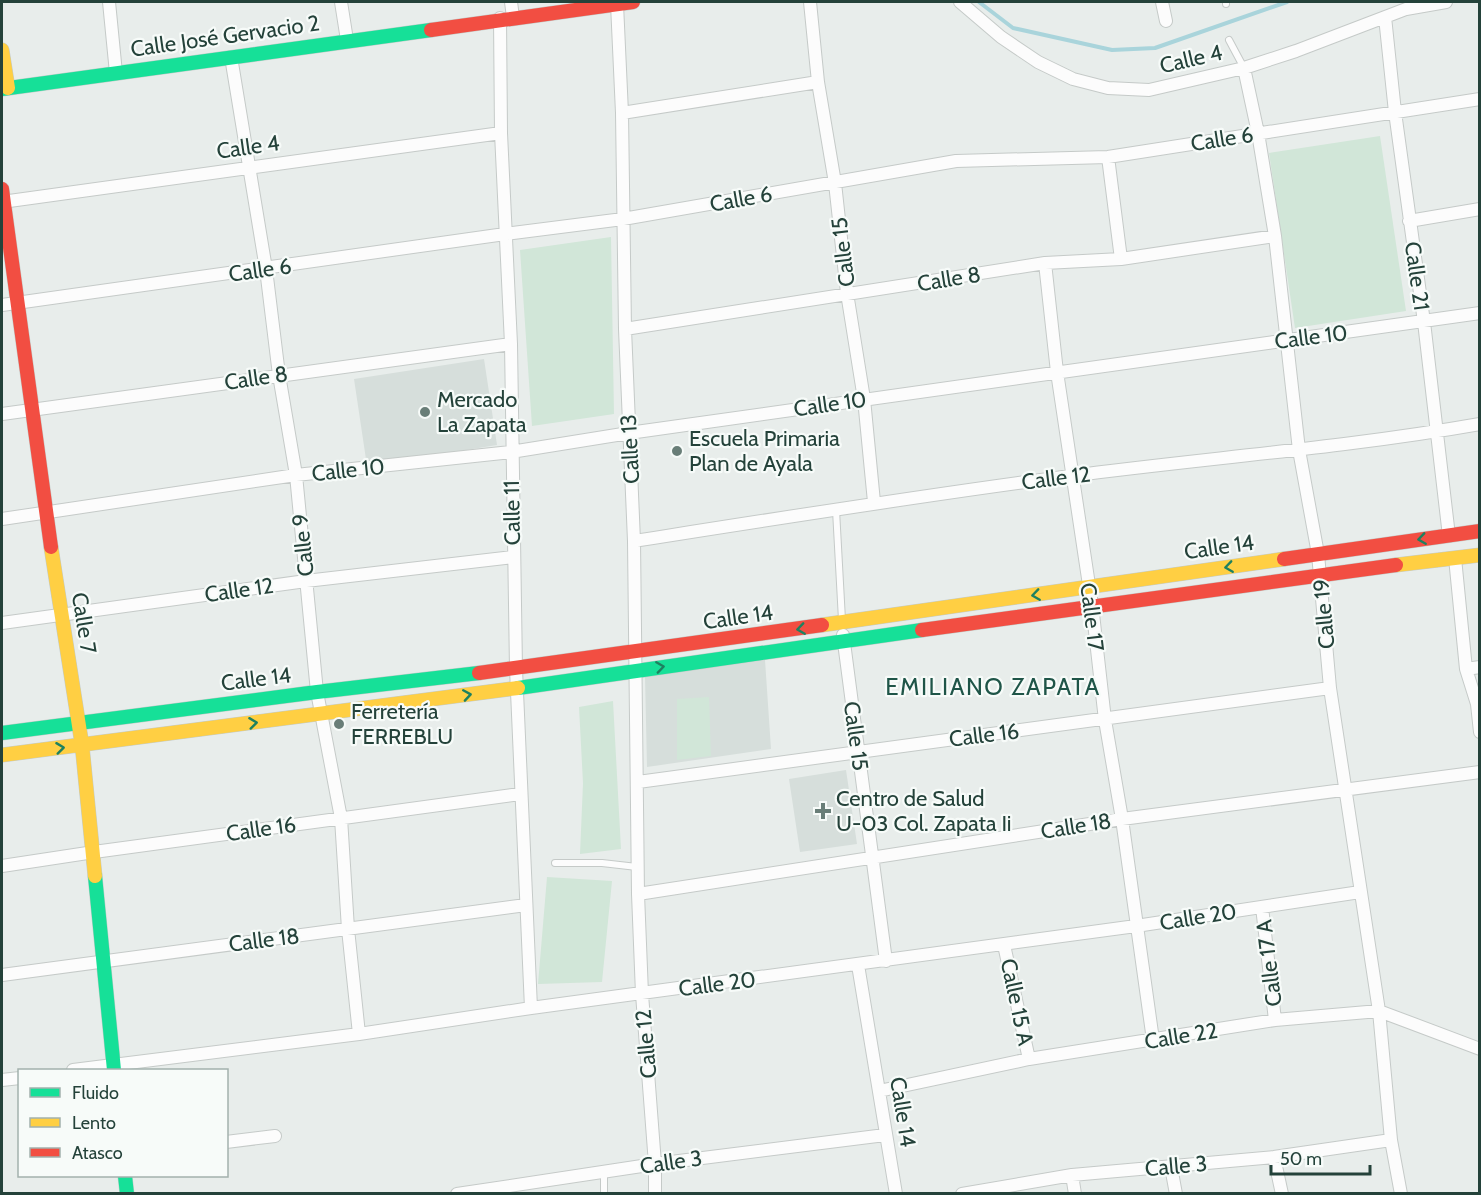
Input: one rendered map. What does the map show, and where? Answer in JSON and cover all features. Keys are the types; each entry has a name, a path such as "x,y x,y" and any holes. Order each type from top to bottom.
{"main road":[{"name":"Calle José Gervacio 2","path":"5,89 633,2"},
{"path":"2,50 5,89"},
{"name":"Calle 7","path":"2,198 60,615 82,745 114,1068"},
{"name":"Calle 14","path":"2,733 516,669 1479,531"},
{"name":"Calle 14","path":"2,755 441,699 1092,605 1479,555"},
{"path":"125,1177 127,1194"}],"street":[{"path":"109,2 116,73"},
{"path":"341,2 347,40"},
{"name":"Calle 11","path":"511,2 506,18 501,133 511,344 513,557 520,794 531,1008"},
{"name":"Calle 15","path":"810,2 818,82 835,183 847,293 864,399 874,502"},
{"name":"Calle 4","path":"960,2 1001,37 1038,62 1073,79 1108,88 1149,90 1244,68 1406,9 1446,2"},
{"path":"1162,2 1166,21"},
{"name":"Calle 13","path":"617,4 622,113 625,329 634,541 638,894"},
{"name":"Calle 21","path":"1385,17 1449,536"},
{"name":"Calle 9","path":"231,57 266,269 279,375 296,475 317,692 340,818 359,1034"},
{"name":"Calle 19","path":"1244,68 1258,133 1275,236 1299,450 1318,554 1330,688 1379,1011 1391,1140 1401,1194"},
{"path":"622,113 818,82"},
{"name":"Calle 6","path":"2,305 623,219 956,161 1108,157 1479,99"},
{"name":"Calle 4","path":"2,198 250,168 501,133"},
{"path":"1108,157 1121,259"},
{"path":"1409,221 1479,209"},
{"name":"Calle 8","path":"625,329 1045,263 1121,259 1275,236"},
{"name":"Calle 17","path":"1045,263 1072,476 1092,605 1105,720 1122,819 1153,1040"},
{"name":"Calle 10","path":"2,519 296,475 511,452 864,399 1479,313"},
{"name":"Calle 8","path":"2,414 511,344"},
{"name":"Calle 12","path":"634,541 836,510 874,502 1299,450 1437,432 1479,424"},
{"name":"Calle 12","path":"2,623 306,581 513,557"},
{"path":"1455,558 1466,669 1477,704 1479,732"},
{"name":"Calle 15","path":"842,624 886,960"},
{"path":"1466,669 1479,667"},
{"name":"Calle 16","path":"638,782 1330,688"},
{"name":"Calle 18","path":"638,894 1122,819 1479,772"},
{"name":"Calle 16","path":"2,866 520,794"},
{"name":"Calle 20","path":"114,1068 531,1008 1004,945 1360,892"},
{"name":"Calle 12","path":"638,894 655,1194"},
{"name":"Calle 18","path":"2,975 526,905"},
{"name":"Calle 17 A","path":"1262,907 1275,1020"},
{"name":"Calle 15 A","path":"1004,945 1029,1059"},
{"name":"Calle 14","path":"858,965 896,1194"},
{"name":"Calle 22","path":"879,1091 1029,1059 1275,1020 1379,1011 1479,1049"},
{"path":"2,1080 18,1078"},
{"name":"Calle 3","path":"457,1194 655,1164 885,1135"},
{"path":"228,1142 275,1136"},
{"name":"Calle 3","path":"962,1194 1072,1175 1275,1157 1391,1140"},
{"path":"1275,1157 1282,1194"},
{"path":"1171,1167 1176,1194"},
{"path":"1072,1175 1074,1194"}],"lane":[{"name":"Calle 19","path":"1229,40 1244,68"},
{"name":"Calle 15","path":"836,510 842,624"},
{"path":"555,863 602,863 637,867"},
{"path":"604,1173 604,1194"}],"shaded area":[{"name":"Mercado La Zapata","path":"484,359 497,445 367,466 354,379"},
{"path":"765,660 771,749 647,767 645,676"},
{"name":"Centro de Salud U-03 Col. Zapata Ii","path":"846,770 857,844 800,852 789,779"}],"green space":[{"path":"1380,136 1406,311 1295,328 1269,153"},
{"path":"611,237 614,414 532,426 520,250"},
{"path":"709,697 711,756 677,760 677,699"},
{"path":"613,701 621,849 580,854 583,783 579,707"},
{"path":"547,877 612,881 602,982 538,984"}],"waterway":[{"path":"979,2 1013,28 1112,50 1155,48 1287,2"}],"traffic: fast":[{"path":"2,89 431,30"},
{"path":"518,688 922,630"},
{"path":"2,733 479,673"},
{"path":"95,876 114,1069"},
{"path":"125,1177 127,1194"}],"traffic: slow":[{"path":"2,50 8,88"},
{"path":"51,547 82,745 95,876"},
{"path":"1396,565 1480,555"},
{"path":"822,625 1284,559"},
{"path":"2,755 518,688"}],"traffic: jam":[{"path":"431,30 633,2"},
{"path":"2,189 51,547"},
{"path":"1284,559 1480,531"},
{"path":"922,630 1396,565"},
{"path":"479,673 822,625"}],"place":[{"name":"Mercado La Zapata","path":"425,412"},
{"name":"Escuela Primaria Plan de Ayala","path":"677,451"},
{"name":"Ferretería FERREBLU","path":"339,724"},
{"name":"Centro de Salud U-03 Col. Zapata Ii","path":"823,811"}],"district":[{"name":"EMILIANO ZAPATA","path":"993,686"}]}
